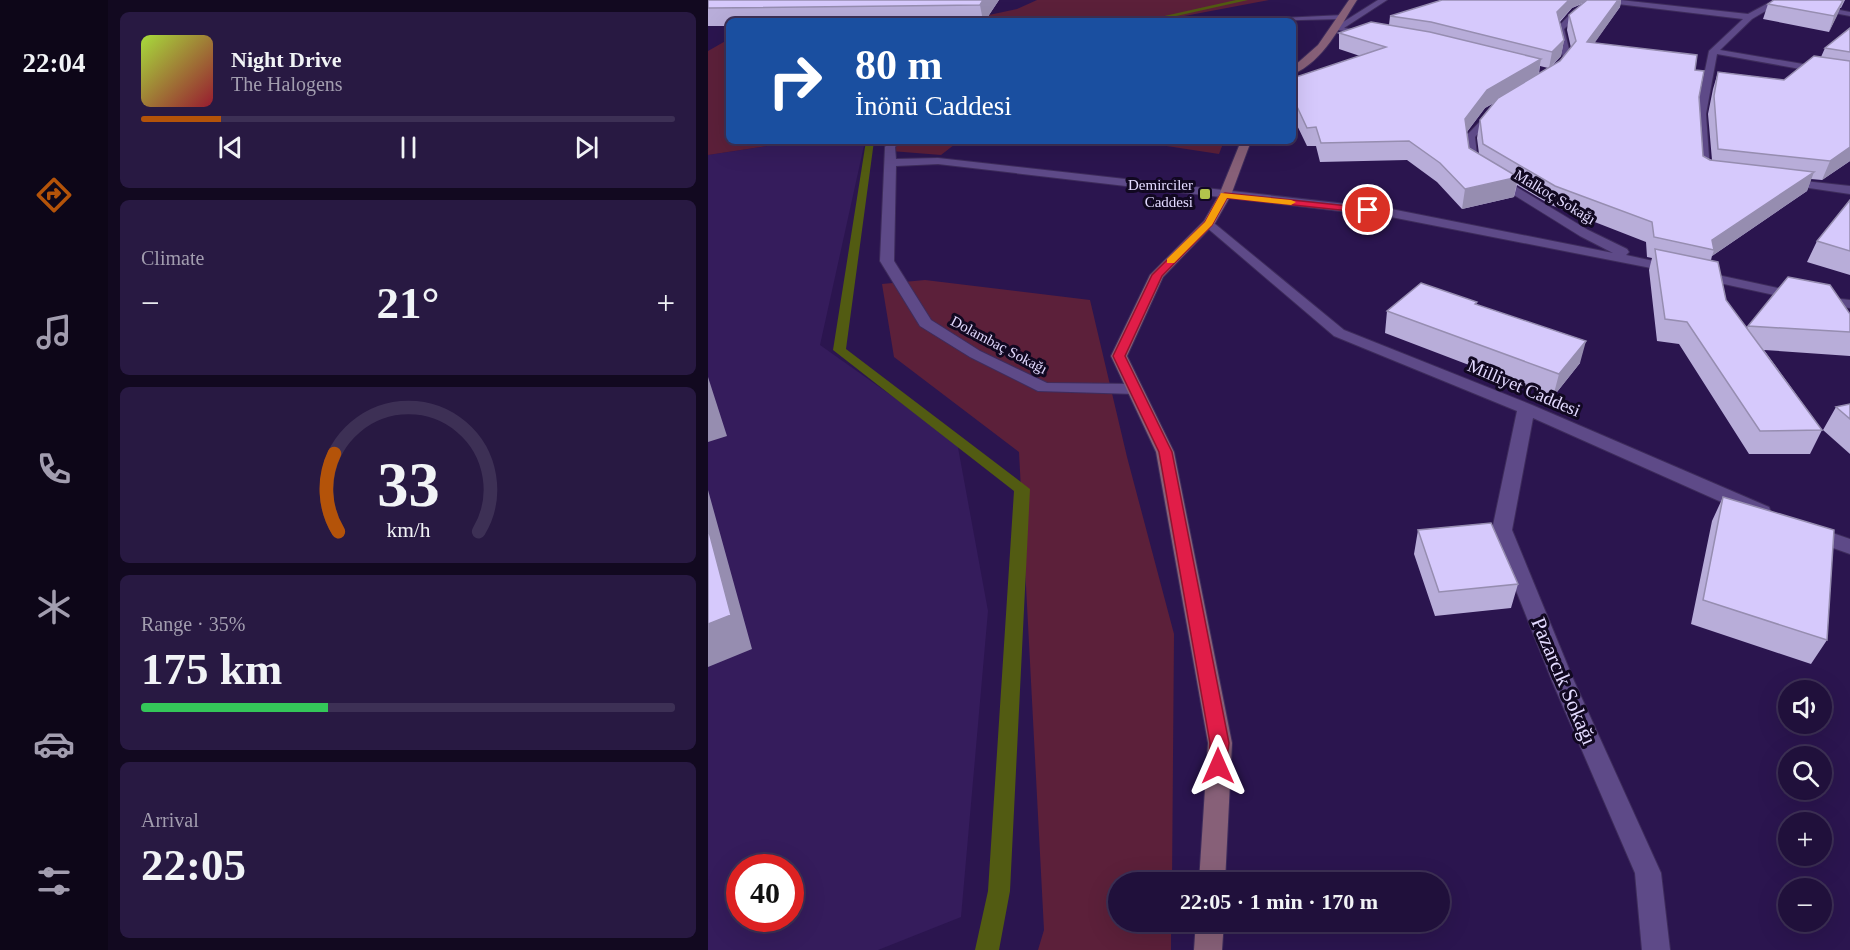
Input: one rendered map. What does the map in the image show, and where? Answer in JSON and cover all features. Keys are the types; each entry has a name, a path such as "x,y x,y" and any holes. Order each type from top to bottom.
{"street":[{"path":"1296,69 1316,54 1336,29 1353,0"},
{"path":"1336,29 1383,0"},
{"path":"1546,75 1567,57 1560,29 1577,12 1599,0 1749,17"},
{"path":"1715,174 1704,173 1701,114 1713,51 1749,17 1781,0 1793,2"},
{"path":"1805,5 1850,14"},
{"path":"1296,19 1341,17"},
{"path":"1336,29 1383,36"},
{"path":"1713,51 1850,75"},
{"name":"Malkoç Sokağı","path":"1508,101 1490,112 1470,137 1473,165 1584,233 1646,263"},
{"name":"Dolambaç Sokağı","path":"892,144 890,147 887,261 926,323 975,354 1044,388 1135,389"},
{"path":"1213,872 1220,743 1165,452 1119,356 1157,275 1209,223 1225,195 1245,144"},
{"path":"890,163 938,161 1391,213 1646,263 1815,300 1850,304"},
{"path":"1772,181 1850,190"},
{"name":"Milliyet Caddesi","path":"1209,223 1339,333 1526,408 1787,522 1845,542"},
{"name":"Pazarcık Sokağı","path":"1526,408 1502,530 1563,681 1648,873 1656,950"},
{"path":"1208,950 1209,932"}],"shaded area":[{"path":"1037,0 1269,0 1174,18 975,18 1017,9"},
{"path":"726,41 726,144 780,144 708,155 708,51"},
{"path":"780,144 864,144 820,345 957,442 988,611 961,917 878,950 708,950 708,155"},
{"path":"898,144 955,144 941,155 891,151"},
{"path":"1154,144 1223,144 1219,154"},
{"path":"925,280 1090,300 1127,457 1174,634 1172,872 1108,872 1108,932 1171,932 1171,950 1038,950 1044,930 1019,452 894,357 882,284"}],"building":[{"path":"708,0 983,0 980,5 708,8"},
{"path":"1442,0 1569,0 1557,12 1564,40 1552,52 1431,22 1390,16"},
{"path":"1587,0 1618,0 1587,42 1697,55 1695,70 1704,71 1699,97 1703,156 1710,160 1814,172 1712,240 1714,250 1654,237 1652,222 1555,186 1483,144 1480,120 1498,98 1560,61 1576,41 1569,15"},
{"path":"1774,0 1843,1 1834,16 1768,4"},
{"path":"1371,22 1430,32 1541,59 1487,90 1465,119 1469,148 1518,177 1465,189 1440,163 1409,141 1321,143 1316,127 1307,128 1296,104 1296,77 1386,47 1339,33"},
{"path":"1850,28 1850,52 1825,48"},
{"path":"1814,56 1850,61 1850,147 1830,161 1718,149 1714,96 1718,72 1784,80"},
{"path":"1850,200 1850,251 1817,241"},
{"path":"1655,249 1718,262 1726,300 1822,430 1760,431 1687,322 1665,319"},
{"path":"1788,277 1830,285 1850,314 1850,332 1748,326"},
{"path":"1421,283 1477,302 1475,304 1586,341 1559,374 1387,311"},
{"path":"1850,404 1850,419 1836,407"},
{"path":"1723,497 1834,530 1827,640 1703,600"},
{"path":"1491,523 1518,584 1439,592 1418,530"},
{"path":"708,528 731,615 708,624"}],"waterway":[{"path":"1159,18 1245,0"},
{"path":"870,144 839,350 1022,489 999,891 987,950"}],"slow traffic":[{"path":"1171,261 1209,223 1225,195 1291,202"}],"place":[{"name":"Demirciler Caddesi","path":"1205,194"}],"route":[{"path":"1218,766 1220,743 1165,452 1119,356 1157,275 1209,223 1225,195 1368,210"}]}
